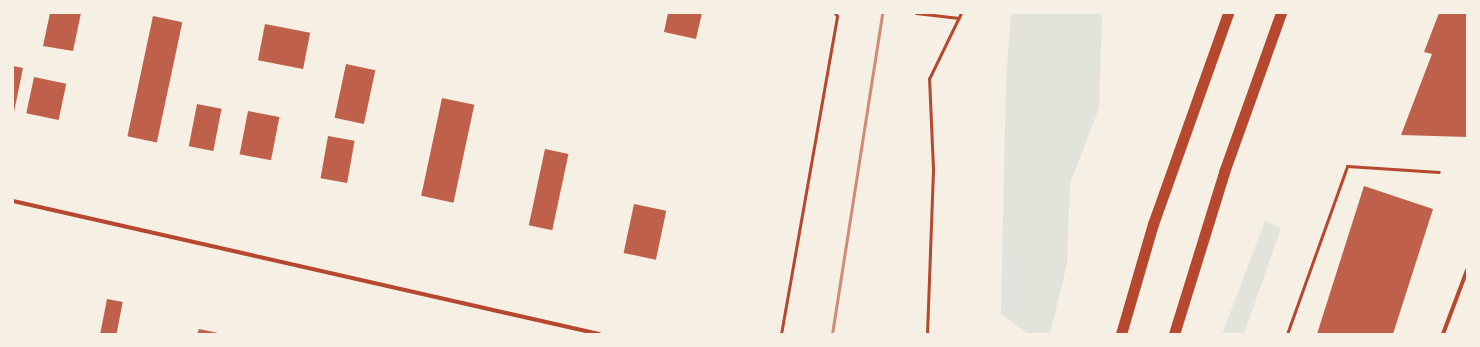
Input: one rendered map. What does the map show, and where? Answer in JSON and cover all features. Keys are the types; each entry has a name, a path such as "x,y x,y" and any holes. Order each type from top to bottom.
{"highway":[{"path":"1121,334 1153,224 1228,13"},
{"path":"1174,334 1224,172 1281,13"}],"street":[{"path":"13,201 599,334"},
{"path":"1443,334 1467,270"}],"lane":[{"path":"781,334 837,16 835,13"},
{"path":"1287,334 1347,166 1440,172"}],"path":[{"path":"916,13 959,18"},
{"path":"927,334 933,169 929,79 961,13"}],"shaded area":[{"path":"1011,13 1102,13 1099,108 1070,184 1067,264 1050,334 1028,334 1001,314 1006,81"},
{"path":"1265,221 1281,228 1244,334 1222,334"}],"building":[{"path":"50,13 81,13 73,51 43,46"},
{"path":"668,13 702,13 696,39 664,32"},
{"path":"1439,13 1467,13 1467,137 1401,135 1432,54 1424,52"},
{"path":"153,16 182,22 157,143 127,136"},
{"path":"265,24 310,33 303,69 258,60"},
{"path":"346,64 375,70 364,124 335,118"},
{"path":"13,66 23,68 14,112 13,112"},
{"path":"34,77 66,84 59,120 26,113"},
{"path":"442,98 474,105 453,203 421,196"},
{"path":"197,104 222,109 213,151 189,146"},
{"path":"248,111 279,117 271,160 240,154"},
{"path":"328,136 355,141 347,183 321,178"},
{"path":"545,149 568,154 552,230 529,225"},
{"path":"1364,186 1433,209 1393,334 1317,334"},
{"path":"634,204 666,211 656,260 624,253"},
{"path":"107,299 123,302 116,334 100,334"},
{"path":"199,329 218,333 218,334 197,334"}],"railway":[{"path":"832,334 882,13"}]}
